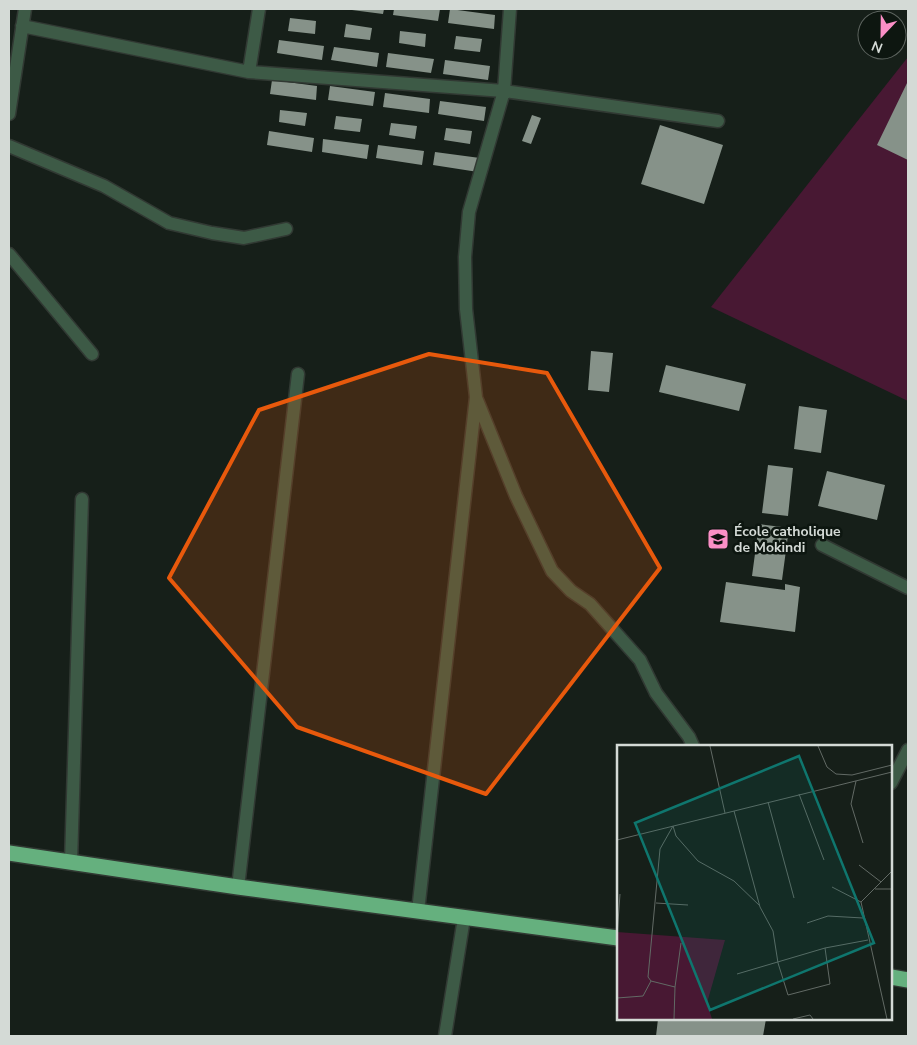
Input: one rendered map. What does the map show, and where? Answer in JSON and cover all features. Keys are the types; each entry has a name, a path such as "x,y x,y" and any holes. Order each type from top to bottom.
{"highway":[{"path":"9,852 238,888 617,938"},
{"path":"892,977 908,980"}],"street":[{"path":"9,114 25,9"},
{"path":"249,72 260,9"},
{"path":"418,912 476,397 466,309 465,257 469,212 504,91 510,9"},
{"path":"22,26 249,72 504,91 718,120"},
{"path":"9,146 104,186 169,223 244,238 286,229"},
{"path":"9,254 92,354"},
{"path":"238,888 298,374"},
{"path":"476,397 516,496 552,571 571,591 590,604 640,660 656,693 689,737 693,745"},
{"path":"71,862 82,499"},
{"path":"822,545 908,588"},
{"path":"892,781 908,750"},
{"path":"445,1036 464,918"}],"highlighted area":[{"path":"429,354 547,373 660,568 486,794 297,727 169,578 259,410"}],"shaded area":[{"path":"908,57 908,401 711,307"}],"building":[{"path":"352,9 384,9 383,14"},
{"path":"394,9 440,9 438,21 393,15"},
{"path":"450,9 495,15 494,29 448,23"},
{"path":"290,18 316,21 315,34 288,31"},
{"path":"346,24 372,28 370,40 344,37"},
{"path":"400,31 426,34 425,47 399,43"},
{"path":"456,36 482,39 480,52 454,49"},
{"path":"279,40 324,46 322,60 277,53"},
{"path":"334,47 379,53 377,67 331,60"},
{"path":"388,53 434,59 431,73 386,67"},
{"path":"445,60 490,66 488,80 443,74"},
{"path":"272,80 317,86 316,100 270,94"},
{"path":"908,81 908,160 877,145"},
{"path":"330,86 375,92 373,106 328,100"},
{"path":"385,93 430,99 429,113 383,107"},
{"path":"440,101 486,107 484,121 438,114"},
{"path":"280,110 307,113 305,126 279,122"},
{"path":"532,115 541,118 531,144 522,141"},
{"path":"336,116 362,119 360,132 334,129"},
{"path":"391,123 417,126 415,139 389,135"},
{"path":"660,125 723,145 704,204 641,184"},
{"path":"446,128 472,131 470,144 444,140"},
{"path":"269,131 314,138 312,152 267,145"},
{"path":"323,139 369,145 367,159 322,152"},
{"path":"378,145 424,151 422,165 376,158"},
{"path":"435,152 480,158 478,172 433,165"},
{"path":"591,351 613,353 609,392 588,390"},
{"path":"666,365 746,384 739,411 659,392"},
{"path":"799,406 827,410 821,453 794,449"},
{"path":"768,465 793,468 788,516 762,513"},
{"path":"827,471 885,485 877,520 818,506"},
{"path":"759,524 789,528 782,580 752,576"},
{"path":"726,582 785,590 785,584 800,587 795,632 720,622"},
{"path":"658,1020 766,1020 763,1036 656,1036"}],"place":[{"name":"École catholique de Mokindi","path":"718,539"}]}
